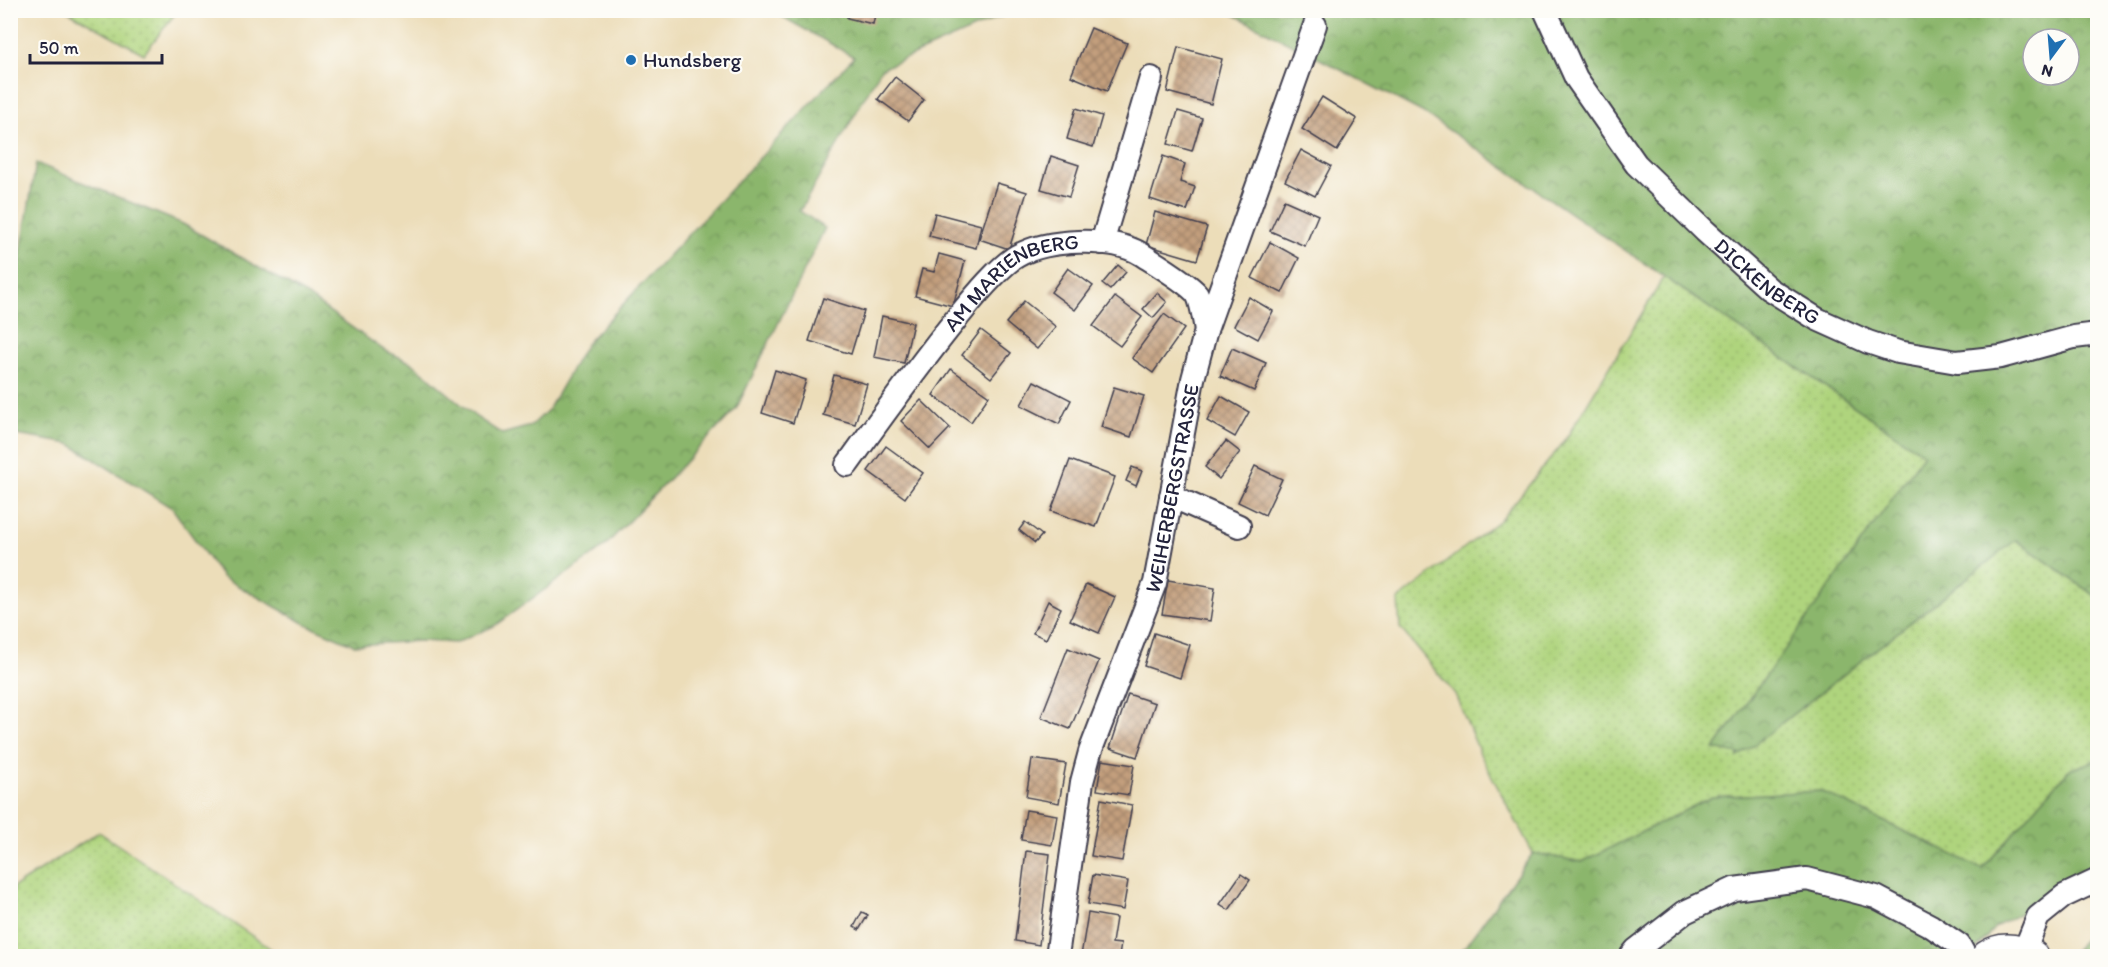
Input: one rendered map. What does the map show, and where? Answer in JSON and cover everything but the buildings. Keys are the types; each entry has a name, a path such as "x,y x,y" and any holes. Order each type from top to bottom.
{"main road":[{"path":"1987,957 1993,952 2008,949 2028,954"}],"street":[{"name":"DICKENBERG","path":"1545,10 1576,78 1636,164 1769,289 1817,319 1868,342 1898,352 1957,362 2001,357 2074,337 2097,334"},
{"name":"WEIHERBERGSTRASSE","path":"1057,957 1066,886 1087,762 1155,583 1194,379 1206,330 1315,25"},
{"path":"1102,243 1151,78"},
{"name":"AM MARIENBERG","path":"847,465 911,375 978,293 1015,257 1037,247 1069,243 1102,243 1136,251 1168,271 1197,295 1206,330"},
{"path":"1171,496 1239,526"},
{"path":"1631,957 1636,950 1684,912 1734,889 1807,879 1876,897 1930,926 1959,945 1965,957"},
{"path":"2028,954 2038,917 2064,896 2097,880"}],"green space":[{"path":"67,11 177,11 144,54"},
{"path":"776,11 1014,11 881,69 800,211 825,228 736,409 604,547 494,626 456,643 420,641 354,645 306,624 222,577 172,508 70,444 11,434 11,310 36,163 183,224 306,295 384,350 412,363 476,417 502,434 531,426 548,410 586,344 854,57 779,15"},
{"path":"1227,11 2097,11 2097,597 2016,540 1737,758 1739,754 1714,749 1924,454 1422,112"},
{"path":"1664,277 1924,454 1715,749 2016,540 2097,597 2097,760 2069,770 1982,869 1821,791 1712,797 1582,862 1533,853 1481,756 1455,694 1400,628 1398,600 1502,518 1564,442"},
{"path":"2097,760 2097,872 1995,927 1971,956 1458,956 1533,853 1582,862 1712,797 1821,791 1982,869 2069,770"},
{"path":"99,832 280,956 11,956 11,889"},
{"path":"2097,924 2097,956 2070,956"}],"place":[{"name":"Hundsberg","path":"631,60"}]}
